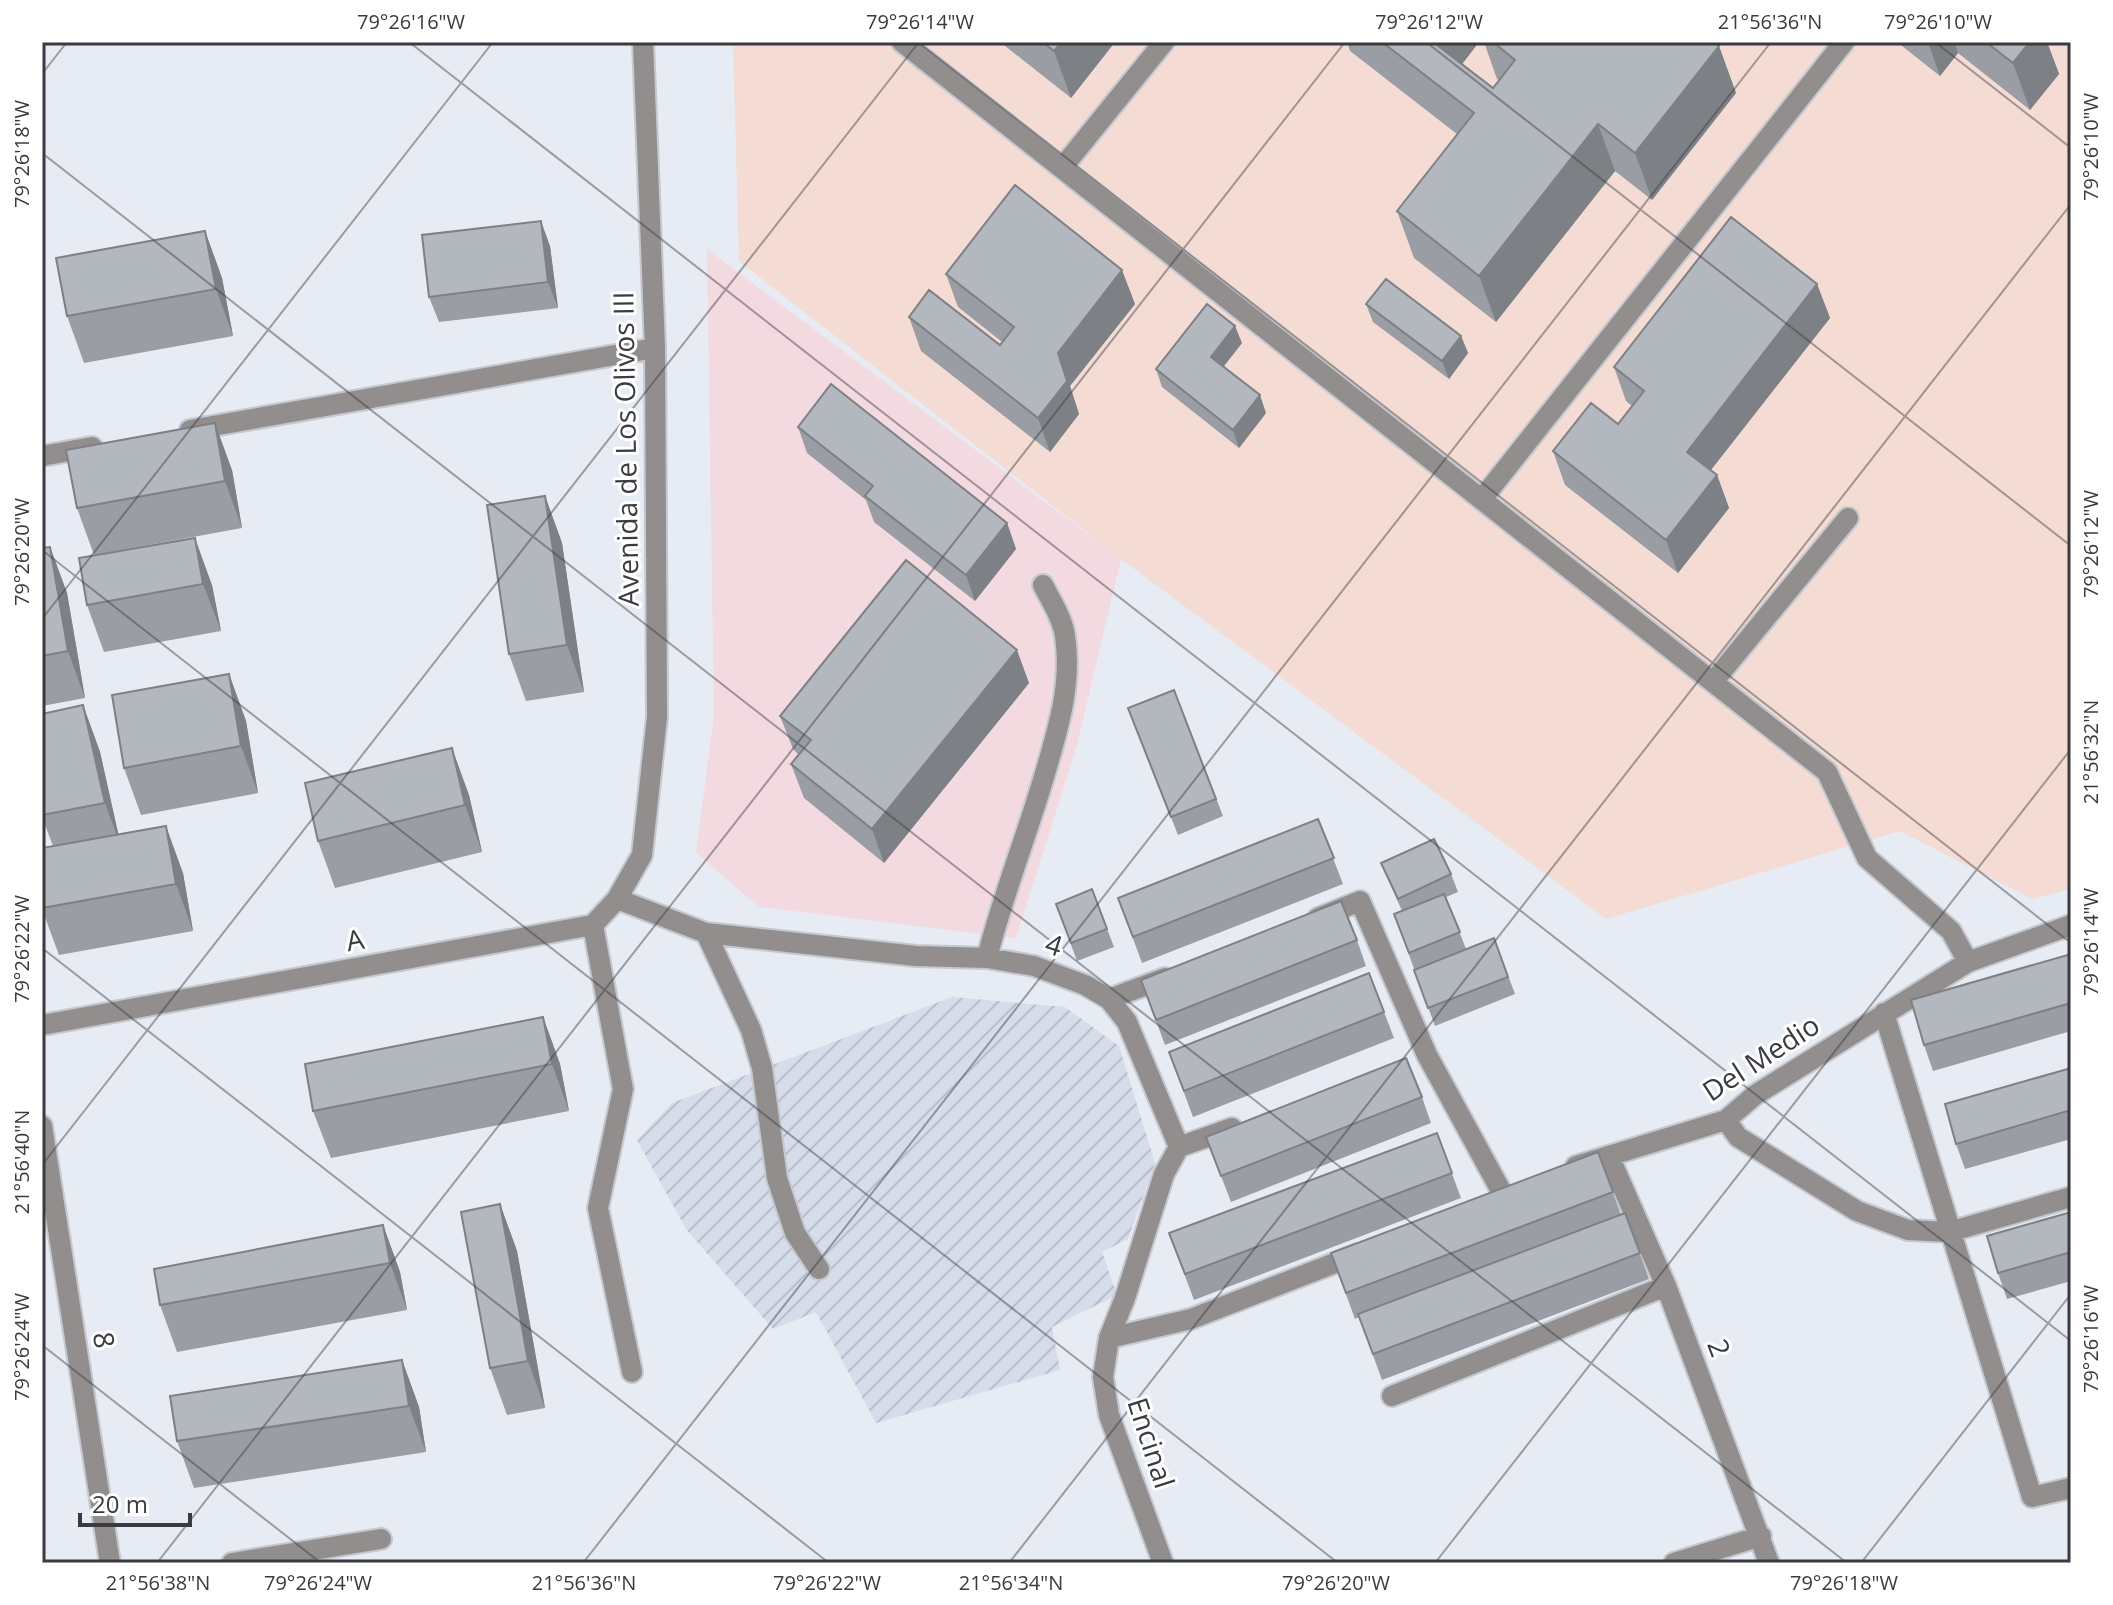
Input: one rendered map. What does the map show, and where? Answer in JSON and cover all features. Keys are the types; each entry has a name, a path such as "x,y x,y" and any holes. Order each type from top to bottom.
{"street":[{"name":"Avenida de Los Olivos III","path":"617,899 642,855 657,717 655,348 643,42"},
{"path":"902,42 1827,772 1867,858 1951,931 1968,962"},
{"path":"1062,168 1164,42"},
{"path":"1482,499 1844,42"},
{"path":"168,434 655,348"},
{"path":"42,456 105,445"},
{"path":"1713,682 1848,518"},
{"path":"987,958 997,918 1025,844 1058,729 1068,668 1065,632 1043,585"},
{"path":"617,899 593,925 623,1089 598,1208 632,1372"},
{"name":"4","path":"617,899 706,933 916,956 987,958 1034,966 1085,985 1109,999 1127,1022 1179,1147"},
{"path":"1301,924 1360,901 1419,1058 1501,1191"},
{"name":"A","path":"42,1025 593,925"},
{"name":"Del Medio","path":"1554,1173 1726,1120 1755,1095 1968,962 2071,925"},
{"path":"706,933 751,1030 762,1068 777,1178 795,1233 819,1269"},
{"path":"1109,999 1183,971"},
{"path":"1884,1013 2032,1497 2071,1488"},
{"path":"1109,1338 1125,1298 1164,1174 1179,1147 1252,1120"},
{"path":"1726,1120 1738,1137 1857,1211 1908,1230 1949,1232 2071,1197"},
{"name":"8","path":"42,1126 110,1563"},
{"name":"2","path":"1609,1156 1666,1286 1769,1563"},
{"path":"1109,1338 1191,1319 1378,1246"},
{"path":"1392,1396 1666,1286"},
{"name":"Encinal","path":"1109,1338 1103,1377 1109,1415 1163,1563"},
{"path":"1674,1563 1761,1536"},
{"path":"232,1563 326,1555 381,1539"}],"shaded area":[{"path":"733,42 2071,42 2071,889 2032,899 1900,831 1606,919 1121,559 739,261"},
{"path":"707,249 1121,559 1077,745 1016,938 759,907 696,853 714,715"},
{"path":"952,997 1065,1007 1119,1046 1155,1163 1128,1239 1102,1252 1117,1295 1052,1327 1060,1370 876,1423 816,1312 773,1329 686,1229 637,1140 672,1103"}],"building":[{"path":"1043,42 1061,42 1054,51"},
{"path":"1382,42 1433,42 1493,88 1515,60 1493,42 1714,42 1719,46 1635,153 1598,124 1479,276 1397,211 1474,113"},
{"path":"1986,42 2030,42 2013,63"},
{"path":"1015,185 1122,270 1058,353 1067,381 1038,418 909,317 929,290 1000,345 1014,327 946,274"},
{"path":"1731,217 1817,284 1687,452 1717,475 1666,540 1553,451 1591,403 1618,424 1644,391 1614,367"},
{"path":"541,221 548,282 429,297 422,235"},
{"path":"205,231 216,289 67,316 56,258"},
{"path":"1386,279 1461,336 1442,361 1366,304"},
{"path":"1207,304 1235,326 1211,357 1260,395 1233,430 1156,369"},
{"path":"831,384 1007,523 966,575 865,496 873,486 798,427"},
{"path":"215,423 225,481 77,508 66,450"},
{"path":"545,496 567,645 509,654 487,505"},
{"path":"195,538 203,584 87,605 79,558"},
{"path":"50,547 68,651 42,656 42,548"},
{"path":"906,560 1017,650 872,829 791,764 811,740 780,716"},
{"path":"229,674 241,746 124,768 112,695"},
{"path":"1174,690 1216,799 1171,817 1128,708"},
{"path":"83,705 105,803 42,815 42,714"},
{"path":"452,748 465,805 318,841 305,783"},
{"path":"1318,819 1334,858 1133,937 1118,898"},
{"path":"166,826 176,884 42,908 42,848"},
{"path":"1434,839 1451,874 1398,899 1381,863"},
{"path":"1092,889 1107,929 1071,943 1056,904"},
{"path":"1444,894 1460,932 1409,953 1394,914"},
{"path":"1341,901 1357,940 1156,1020 1141,980"},
{"path":"1494,938 1508,977 1428,1008 1414,970"},
{"path":"2071,954 2071,1003 1924,1045 1911,1000"},
{"path":"1369,973 1384,1012 1184,1091 1169,1052"},
{"path":"543,1017 552,1064 313,1111 305,1064"},
{"path":"1406,1058 1422,1097 1221,1176 1206,1137"},
{"path":"2071,1068 2071,1110 1956,1144 1945,1104"},
{"path":"1437,1133 1452,1173 1185,1274 1169,1233"},
{"path":"1598,1152 1613,1192 1346,1293 1331,1253"},
{"path":"500,1204 528,1361 490,1368 461,1212"},
{"path":"2071,1212 2071,1252 1998,1273 1987,1236"},
{"path":"1625,1213 1640,1253 1373,1354 1358,1314"},
{"path":"383,1225 390,1263 160,1305 154,1269"},
{"path":"402,1360 409,1406 177,1441 170,1396"}]}
